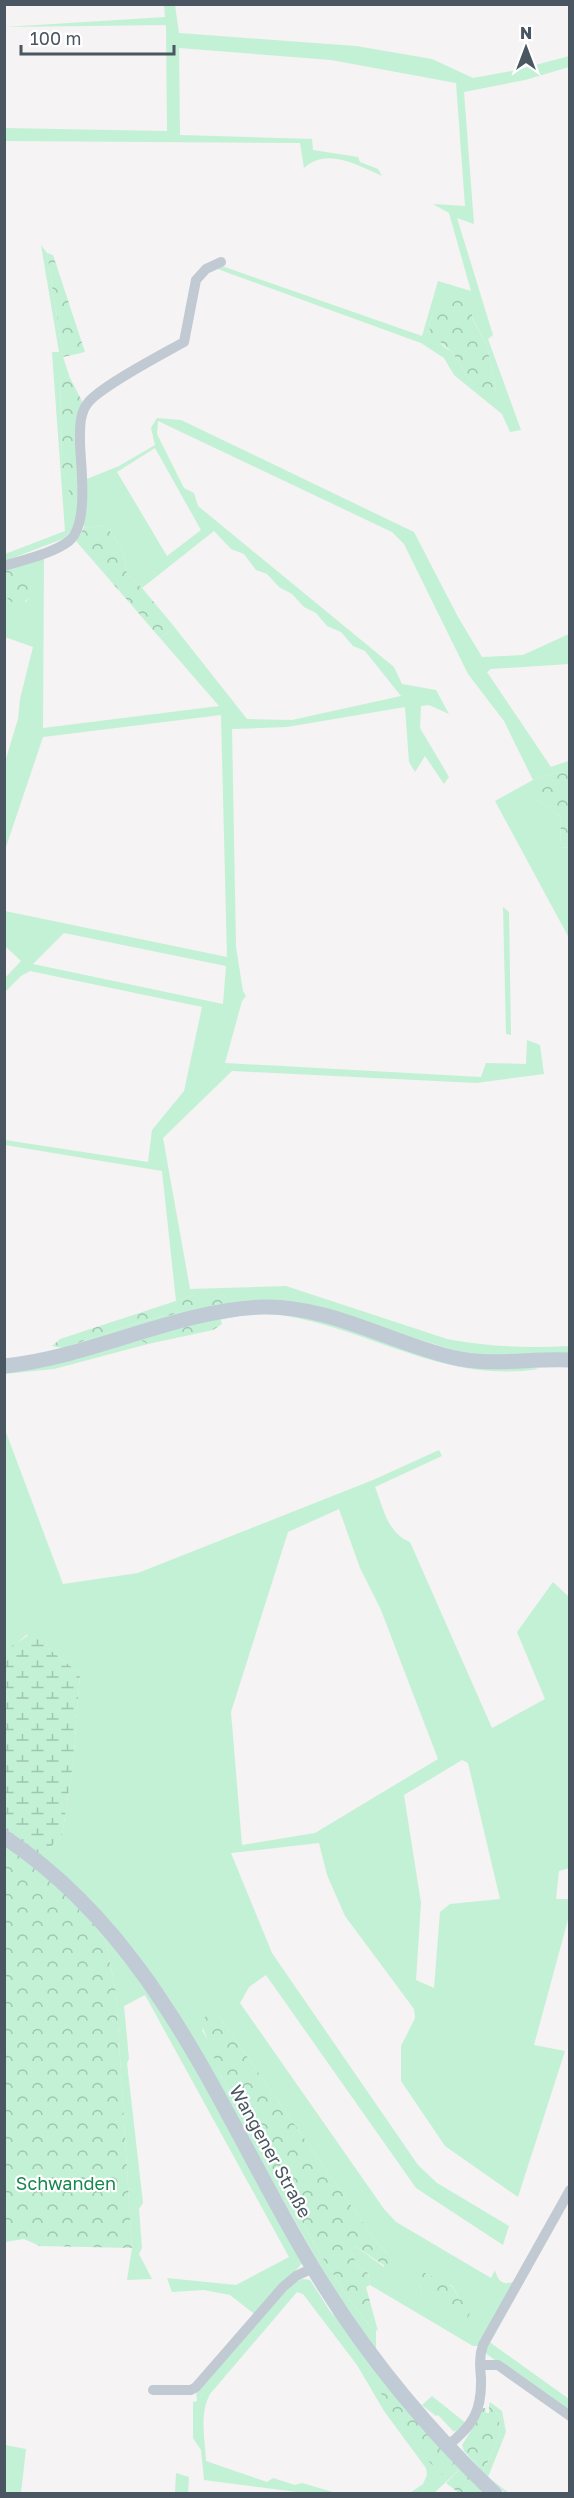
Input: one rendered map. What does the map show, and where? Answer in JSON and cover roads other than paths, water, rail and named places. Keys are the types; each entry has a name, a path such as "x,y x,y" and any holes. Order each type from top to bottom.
{"main road":[{"path":"4,1366 72,1353 171,1323 262,1307 309,1311 436,1353 470,1361 505,1363 570,1360"},
{"name":"Wangener Straße","path":"4,1837 50,1871 86,1904 141,1969 174,2018 313,2268 380,2367 447,2446 495,2493"}],"street":[{"path":"4,566 64,545 75,535 81,519 80,427 88,402 184,342 196,280 206,269 221,262"},
{"path":"447,2446 465,2432 476,2416 481,2393 480,2365 483,2345 570,2190"},
{"path":"153,2391 191,2391 284,2287 296,2276 313,2268"},
{"path":"480,2365 498,2365 570,2416"}],"park label":[{"name":"Schwanden","path":"66,2183"}]}
